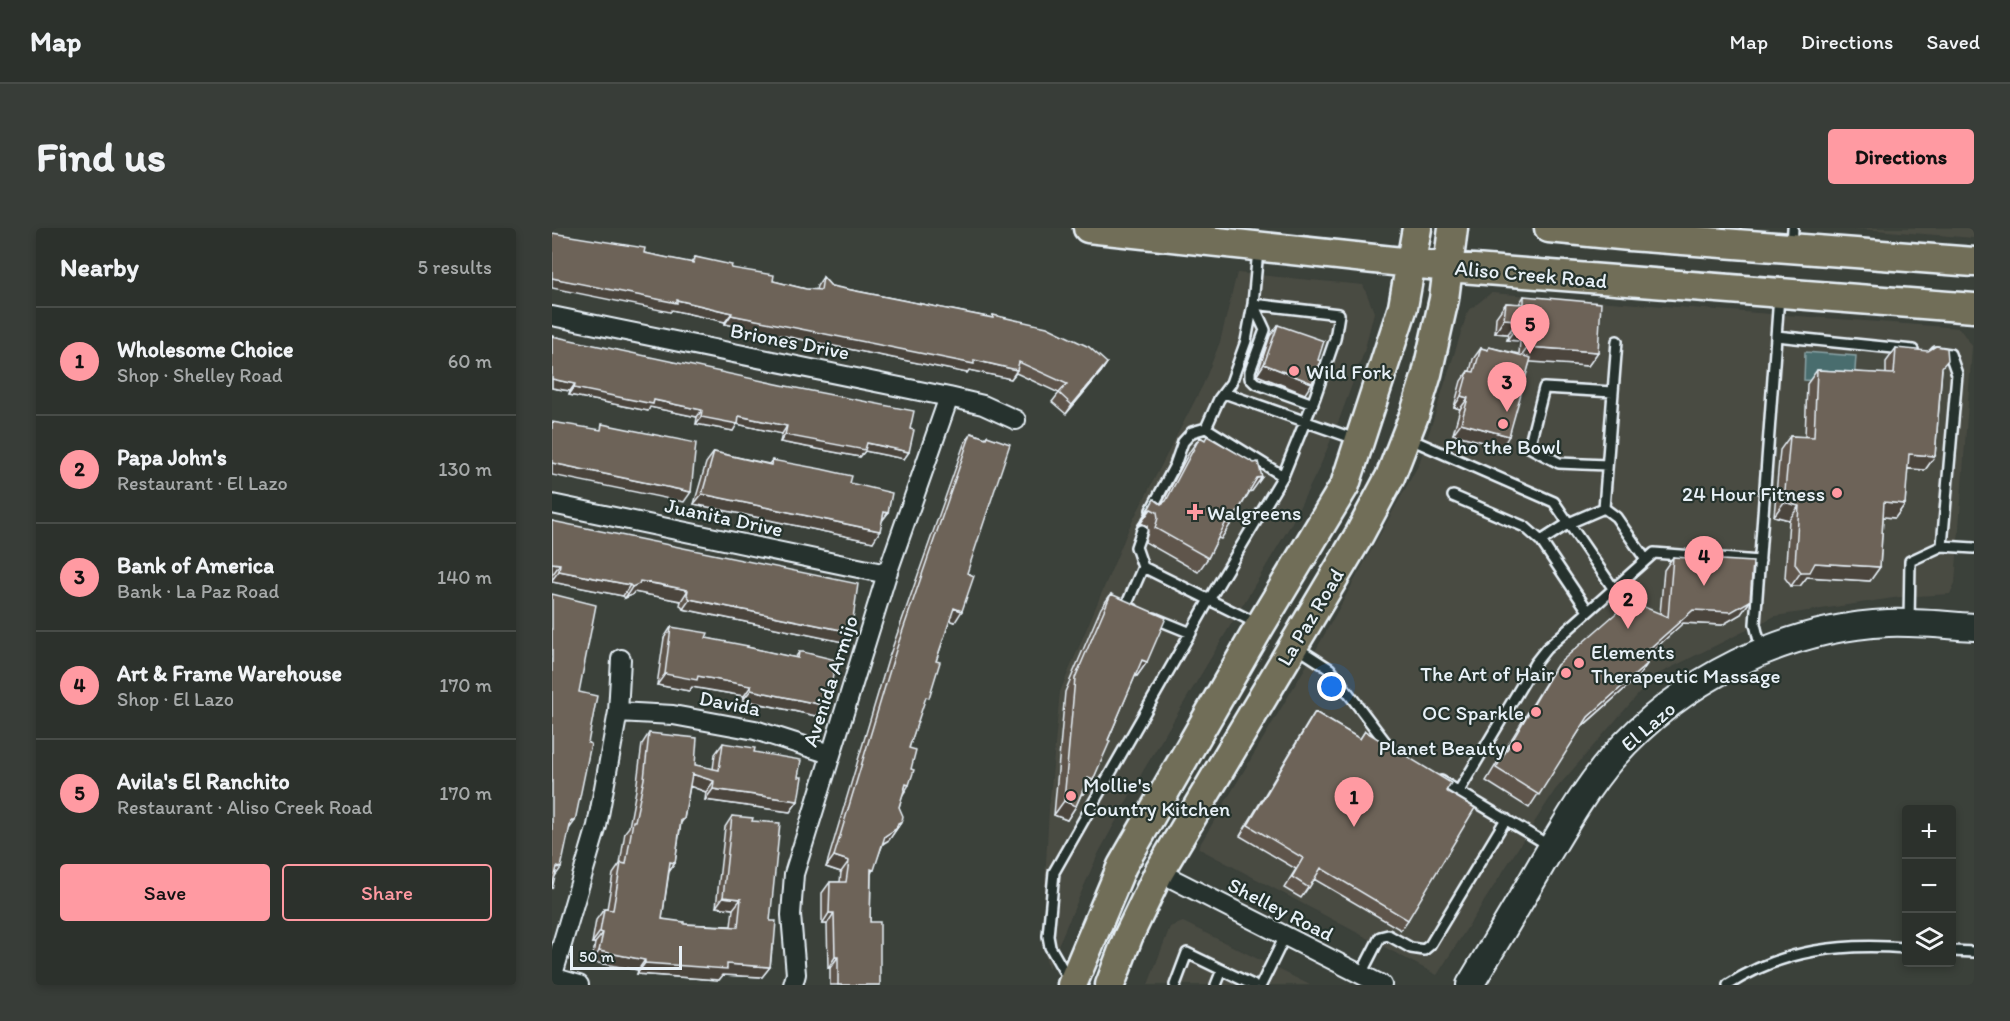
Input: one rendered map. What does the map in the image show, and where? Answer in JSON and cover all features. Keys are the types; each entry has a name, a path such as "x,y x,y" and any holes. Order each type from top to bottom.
{"main road":[{"name":"La Paz Road","path":"1072,985 1122,866 1260,626 1345,485 1403,307 1417,228"},
{"name":"La Paz Road","path":"1110,985 1128,937 1159,872 1358,537 1390,477 1427,374 1441,314 1453,228"},
{"path":"1549,228 1792,238 1974,262"},
{"name":"Aliso Creek Road","path":"1104,229 1448,267 1974,308"},
{"path":"1293,646 1293,607 1346,513 1345,485"},
{"path":"1226,760 1224,730 1261,662 1263,639 1260,626"},
{"path":"1072,985 1100,964 1133,891 1159,872 1153,861 1156,844 1199,764 1200,733"}],"street":[{"name":"Briones Drive","path":"552,316 949,397 983,405 1016,420"},
{"name":"Avenida Armijo","path":"793,985 796,974 791,915 794,874 887,574 949,397"},
{"name":"Juanita Drive","path":"552,504 887,574"},
{"name":"El Lazo","path":"1470,985 1582,798 1613,758 1654,718 1705,680 1762,652 1813,635 1860,626 1909,623 1974,627"},
{"path":"579,985 552,977 597,825 618,712 621,659"},
{"name":"Davida","path":"618,712 673,715 755,730 830,754"},
{"name":"Shelley Road","path":"1159,872 1382,985"}],"lane":[{"path":"1206,428 1219,399 1231,383 1246,341 1253,304 1258,247"},
{"path":"1762,652 1755,624 1779,294"},
{"path":"1072,985 1050,947 1049,925 1054,872 1209,600 1283,476 1306,421 1335,339 1339,314 1253,304"},
{"path":"1253,304 1265,330 1250,371 1250,378 1255,383 1312,404"},
{"path":"1776,336 1950,354 1957,374 1942,546"},
{"path":"1604,508 1617,341"},
{"path":"1607,465 1559,463 1529,447 1544,388 1613,392"},
{"path":"1224,393 1360,441"},
{"path":"1151,511 1183,442 1192,432 1206,428 1283,476"},
{"path":"1406,437 1554,502 1613,588"},
{"path":"1453,496 1525,527 1541,541 1588,611"},
{"path":"1604,508 1616,517 1646,560"},
{"path":"1541,541 1569,523 1604,508"},
{"path":"1142,530 1136,547 1143,567 1126,606 1191,633"},
{"path":"1909,623 1910,561 1942,546 1974,548"},
{"path":"1459,792 1535,663 1546,649 1654,553 1760,561"},
{"path":"1143,567 1260,626"},
{"path":"1293,646 1330,669 1390,751 1402,757"},
{"path":"1434,777 1552,847"},
{"path":"1360,974 1380,936 1388,935 1411,948 1424,950 1430,945 1506,819"},
{"path":"1261,985 1285,936"},
{"path":"1728,985 1773,962 1821,948 1876,945 1902,948"},
{"path":"1956,951 1974,952"},
{"path":"1175,985 1187,952 1252,985"},
{"path":"1216,985 1222,970"}],"shaded area":[{"path":"1850,228 1974,228 1974,238"},
{"path":"1237,273 1363,285 1374,312 1364,352 1320,466 1290,526 1143,771 1098,854 1048,968 1042,937 1049,809 1060,692 1130,526 1203,385 1220,342"},
{"path":"1491,293 1959,328 1972,346 1955,583 1950,594 1900,597 1775,616 1654,676 1555,790 1437,975 1198,848 1317,648 1419,464 1468,311"},
{"path":"1183,922 1310,985 1148,985 1170,927"}],"water":[{"path":"1805,352 1856,356 1854,384 1804,380"}],"building":[{"path":"552,233 645,248 644,253 694,263 695,257 732,265 731,268 774,275 773,281 806,289 821,290 823,277 831,286 1047,327 1089,347 1107,363 1072,405 1059,393 1067,384 1019,362 1017,370 974,360 974,364 731,315 732,313 677,300 677,303 552,278"},
{"path":"1524,296 1601,303 1598,352 1528,347 1530,327 1517,326 1518,320 1504,319 1506,303 1524,304"},
{"path":"1278,325 1324,341 1318,360 1321,361 1312,383 1264,364"},
{"path":"552,336 914,411 910,429 914,430 909,452 867,443 865,450 785,435 787,426 739,416 738,424 701,417 702,410 654,400 653,404 574,388 575,384 552,379"},
{"name":"24 Hour Fitness","path":"1936,346 1947,348 1948,360 1942,367 1935,456 1909,454 1905,504 1884,502 1880,567 1815,563 1810,572 1801,572 1795,564 1799,506 1784,502 1790,436 1814,437 1817,370 1894,374 1896,348 1928,351"},
{"path":"1489,347 1531,358 1509,436 1461,423 1468,398 1461,396 1468,371 1474,372 1481,348 1488,350"},
{"path":"552,422 601,430 602,424 696,443 691,492 552,463"},
{"path":"971,433 1010,444 967,573 974,576 962,611 954,608 936,661 940,662 929,698 926,697 909,748 916,750 911,769 914,770 909,785 906,784 899,807 903,816 902,821 898,823 896,829 885,836 874,870 871,869 870,922 880,922 880,985 838,985 834,913 829,913 830,882 846,882 849,861 834,856 896,650"},
{"name":"Walgreens","path":"1207,436 1254,463 1258,462 1262,477 1257,478 1230,525 1226,522 1208,558 1155,528 1157,512 1151,509 1147,512 1154,499 1161,504 1166,501 1200,437 1205,440"},
{"path":"714,452 771,465 772,460 852,476 850,483 892,493 888,513 884,512 880,531 702,494"},
{"path":"552,521 858,584 851,632 690,599 687,595 688,590 640,581 632,587 559,571 560,564 552,563"},
{"path":"1673,557 1753,562 1750,601 1731,612 1693,610 1641,656 1647,664 1588,717 1539,795 1496,768 1557,665 1630,601 1668,617"},
{"path":"552,594 596,605 579,692 597,696 588,743 591,744 575,821 571,821 561,868 557,867 552,889"},
{"path":"1111,594 1166,618 1147,662 1142,660 1093,780 1088,778 1076,806 1064,801 1075,678"},
{"path":"671,627 708,633 706,638 798,658 799,652 803,652 836,660 823,705 751,690 751,686 698,676 697,680 665,674"},
{"path":"1315,712 1360,739 1365,731 1451,783 1446,791 1475,808 1408,920 1321,868 1309,888 1292,877 1303,858 1248,825"},
{"path":"649,733 697,738 695,765 719,770 723,743 755,748 754,752 801,760 798,777 802,777 798,801 713,789 714,781 692,774 684,819 681,820 675,863 670,862 662,919 684,922 684,924 738,927 741,899 723,897 732,816 753,818 752,821 780,823 770,921 776,921 770,967 727,964 727,969 645,963 645,960 599,951 603,933 600,932 604,909 613,910 621,863 626,864 633,821 635,821 644,779"}],"place":[{"name":"Avila's El Ranchito","path":"1530,354"},
{"name":"Wild Fork","path":"1294,371"},
{"name":"Bank of America","path":"1507,412"},
{"name":"Pho the Bowl","path":"1503,424"},
{"name":"24 Hour Fitness","path":"1837,493"},
{"name":"Walgreens","path":"1195,512"},
{"name":"Art & Frame Warehouse","path":"1704,586"},
{"name":"Papa John's","path":"1628,629"},
{"name":"Elements Therapeutic Massage","path":"1579,663"},
{"name":"The Art of Hair","path":"1566,673"},
{"name":"OC Sparkle","path":"1536,712"},
{"name":"Planet Beauty","path":"1517,747"},
{"name":"Mollie's Country Kitchen","path":"1071,796"},
{"name":"Wholesome Choice","path":"1354,827"}]}
